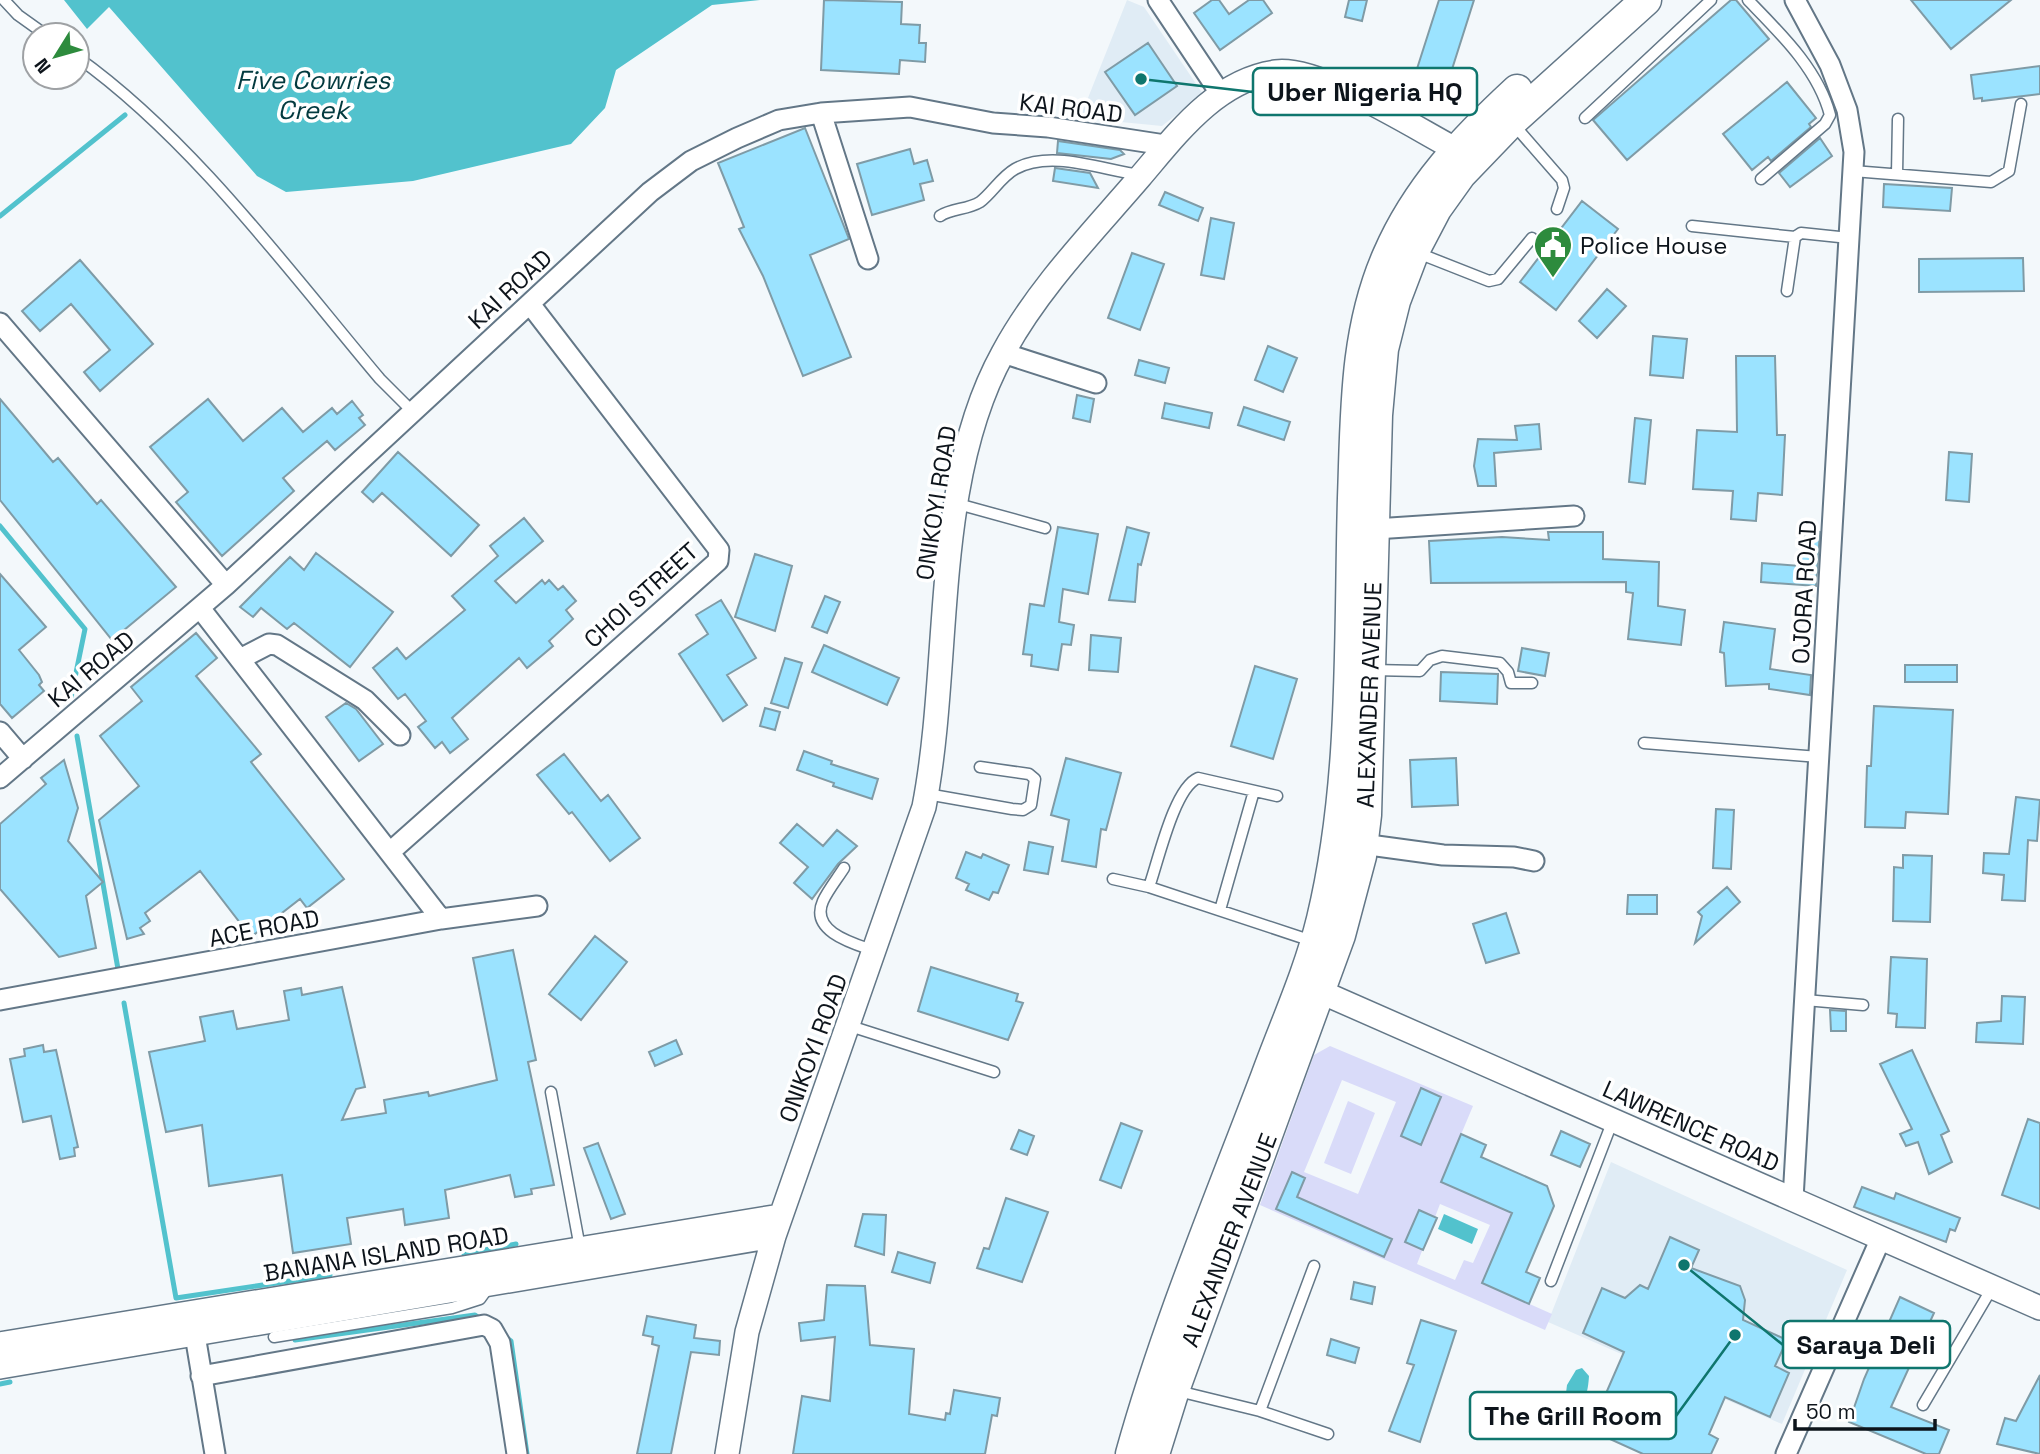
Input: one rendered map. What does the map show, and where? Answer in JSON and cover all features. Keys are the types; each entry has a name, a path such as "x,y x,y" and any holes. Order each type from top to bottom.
{"main road":[{"name":"ALEXANDER AVENUE","path":"1131,1454 1171,1328 1315,943 1333,869 1342,812 1357,379 1361,345 1387,256 1420,193 1455,149 1616,0"},
{"name":"ALEXANDER AVENUE","path":"1154,1454 1174,1390 1321,992 1344,922 1362,844 1377,415 1384,349 1395,301 1414,251 1436,209 1461,174 1511,122 1646,0"}],"street":[{"path":"1158,0 1220,93"},
{"name":"OJORA ROAD","path":"1793,1199 1854,152 1847,110 1830,65 1795,0"},
{"name":"ONIKOYI ROAD","path":"727,1454 747,1332 777,1226 916,837 927,794 958,504 970,438 985,390 1003,353 1076,251 1165,145 1220,93 1276,71 1298,73 1322,79 1455,149"},
{"name":"KAI ROAD","path":"0,778 226,586 650,192 691,161 779,120 821,113 910,107 993,123 1048,127 1165,145"},
{"path":"821,113 868,259"},
{"name":"CHOI STREET","path":"390,852 718,561 720,555 719,550 530,304"},
{"path":"0,323 226,586"},
{"path":"1003,353 1096,383"},
{"path":"1375,529 1574,516"},
{"path":"200,608 442,919"},
{"path":"240,659 269,644 277,645 365,700 400,735"},
{"path":"0,732 23,759"},
{"path":"1362,844 1443,855 1534,861"},
{"name":"ACE ROAD","path":"0,1000 442,919 537,906"},
{"name":"LAWRENCE ROAD","path":"1321,992 2040,1308"},
{"name":"BANANA ISLAND ROAD","path":"0,1344 580,1248 777,1226"},
{"name":"BANANA ISLAND ROAD","path":"0,1367 490,1284 777,1226"},
{"path":"1786,1454 1881,1238"},
{"path":"201,1376 484,1325 492,1329 500,1343 517,1454"},
{"path":"195,1335 215,1454"}],"lane":[{"path":"4,0 26,21"},
{"path":"1585,118 1711,0"},
{"path":"1748,0 1802,59 1826,98 1830,115 1825,124 1761,179"},
{"path":"91,67 170,136 380,379 414,414"},
{"path":"1853,171 1991,182 2008,171 2021,104"},
{"path":"1897,174 1898,119"},
{"path":"1511,122 1562,180 1564,188 1557,209"},
{"path":"940,216 982,201 992,187 1013,170 1032,160 1061,161 1142,175"},
{"path":"1692,226 1795,237 1801,233 1849,238"},
{"path":"1787,291 1795,237"},
{"path":"1414,251 1489,281 1498,279 1532,238"},
{"path":"958,504 1045,528"},
{"path":"1368,670 1420,671 1435,657 1442,656 1500,663 1508,672 1511,683 1532,683"},
{"path":"1644,743 1819,757"},
{"path":"927,794 1012,809 1023,810 1031,805 1036,785 1035,779 1029,774 979,767"},
{"path":"1149,887 1175,809 1191,781 1198,778 1277,796"},
{"path":"1220,910 1254,791"},
{"path":"844,868 822,902 821,918 833,934 876,951"},
{"path":"1113,878 1149,887 1315,943"},
{"path":"1805,1000 1863,1005"},
{"path":"850,1026 995,1072"},
{"path":"551,1093 580,1248"},
{"path":"1551,1281 1613,1121"},
{"path":"1260,1411 1314,1266"},
{"path":"274,1337 452,1308 480,1299 490,1284"},
{"path":"1923,1405 1994,1286"},
{"path":"1174,1390 1260,1411 1328,1434"}],"shaded area":[{"path":"1127,0 1144,7 1203,94 1162,126 1080,118"},
{"path":"1330,1046 1473,1106 1441,1182 1512,1213 1482,1283 1552,1314 1545,1330 1260,1205 1314,1055","holes":["1342,1080 1396,1102 1358,1194 1304,1172","1440,1204 1490,1225 1473,1263 1464,1260 1455,1280 1417,1264"]},
{"path":"1348,1101 1375,1113 1351,1174 1324,1163"},
{"path":"1611,1162 1847,1270 1782,1424 1548,1322"}],"water":[{"name":"Five Cowries Creek","path":"64,0 760,0 712,5 616,70 605,108 571,144 413,181 286,192 257,176 109,7 91,25 91,21 81,21"},
{"path":"1444,1214 1478,1229 1472,1244 1438,1229"},
{"path":"1582,1368 1589,1376 1584,1400 1577,1408 1565,1411 1557,1400 1559,1393 1566,1393 1567,1385 1576,1370"}],"building":[{"path":"824,0 902,2 901,24 920,25 919,43 926,43 925,62 900,60 899,74 821,70"},
{"path":"1212,0 1219,0 1229,14 1249,0 1263,0 1272,13 1220,50 1194,13"},
{"path":"1349,0 1367,0 1362,21 1345,17"},
{"path":"1439,0 1474,0 1447,85 1415,75"},
{"path":"1731,0 1736,0 1769,39 1627,160 1593,120"},
{"path":"1911,0 2011,0 1951,49"},
{"path":"1148,43 1177,86 1135,115 1105,72"},
{"path":"2040,66 2040,94 1982,101 1982,98 1974,99 1971,75"},
{"path":"1787,82 1816,118 1809,124 1811,127 1771,161 1768,157 1752,170 1723,134"},
{"path":"805,128 849,239 810,255 851,357 803,376 763,276 739,229 744,227 718,163"},
{"path":"1820,138 1832,156 1790,187 1779,173"},
{"path":"1058,141 1120,150 1124,154 1111,159 1057,153"},
{"path":"910,149 914,164 927,160 933,181 920,184 924,200 872,215 857,164"},
{"path":"1055,168 1090,173 1098,188 1053,181"},
{"path":"1884,184 1952,188 1950,211 1883,207"},
{"path":"1165,192 1203,208 1198,221 1159,205"},
{"path":"1582,201 1618,229 1556,310 1520,282"},
{"path":"1211,218 1234,223 1224,279 1201,275"},
{"path":"1132,253 1164,264 1140,330 1108,318"},
{"path":"2023,258 2024,291 1919,292 1919,259"},
{"path":"80,260 153,344 100,391 84,372 110,350 71,304 40,331 22,311"},
{"path":"1607,289 1626,306 1597,338 1579,321"},
{"path":"1653,336 1687,339 1683,378 1650,375"},
{"path":"1268,346 1297,358 1283,392 1255,380"},
{"path":"1736,356 1775,356 1777,435 1785,435 1782,495 1758,493 1756,521 1731,519 1733,491 1693,489 1697,430 1737,432"},
{"path":"1139,360 1169,368 1165,383 1135,375"},
{"path":"1077,395 1094,399 1090,422 1073,418"},
{"path":"0,399 53,462 58,458 97,504 101,500 176,587 112,640 0,500"},
{"path":"208,399 243,441 282,408 303,432 332,408 337,414 352,401 363,415 359,418 365,425 335,450 327,441 283,478 294,491 222,556 176,502 188,492 150,447"},
{"path":"1165,403 1212,413 1209,428 1162,418"},
{"path":"1244,407 1290,422 1284,440 1238,425"},
{"path":"1635,418 1651,420 1645,484 1629,482"},
{"path":"1539,424 1541,449 1494,453 1496,486 1478,486 1474,466 1478,439 1517,440 1515,426"},
{"path":"398,452 479,525 451,556 382,493 373,502 362,492"},
{"path":"1949,452 1972,454 1969,502 1946,500"},
{"path":"524,518 543,541 495,581 516,603 542,580 545,584 549,580 558,590 563,586 576,601 566,610 573,619 549,641 553,646 527,668 519,658 452,718 468,739 450,753 442,742 435,748 418,727 426,721 405,694 398,699 373,668 397,648 406,659 465,610 452,596 498,556 490,546"},
{"path":"1058,527 1098,534 1088,594 1063,589 1059,622 1074,625 1071,645 1062,644 1058,670 1031,666 1032,655 1023,654 1030,604 1044,606"},
{"path":"1127,527 1149,533 1141,565 1138,564 1135,602 1109,600"},
{"path":"1806,529 1820,532 1816,586 1761,582 1762,563 1800,566"},
{"path":"1548,532 1603,532 1603,559 1659,562 1658,606 1685,610 1681,645 1628,639 1633,593 1626,592 1626,582 1431,583 1429,541 1502,537 1549,540"},
{"path":"316,553 393,612 350,667 294,623 287,629 261,608 253,617 240,607 290,557 304,570"},
{"path":"755,554 792,566 775,631 735,617"},
{"path":"0,574 46,627 19,650 39,675 42,682 39,685 44,691 12,718 0,704"},
{"path":"825,596 840,602 827,633 812,627"},
{"path":"721,600 756,658 727,675 747,705 723,721 679,654 708,634 696,615"},
{"path":"1724,622 1775,629 1770,669 1811,675 1810,695 1769,689 1769,684 1726,686 1724,653 1720,652"},
{"path":"196,633 217,658 196,676 261,754 251,762 344,879 307,908 300,899 251,937 200,871 145,913 150,921 140,928 144,934 127,939 99,820 139,786 100,736 142,701 131,687"},
{"path":"1091,635 1121,638 1118,672 1089,670"},
{"path":"824,645 899,678 887,705 812,672"},
{"path":"1522,648 1549,653 1545,676 1518,671"},
{"path":"785,658 802,663 788,708 771,703"},
{"path":"1905,665 1957,665 1957,682 1905,682"},
{"path":"1255,666 1297,679 1273,759 1231,746"},
{"path":"1441,672 1498,674 1497,704 1440,701"},
{"path":"346,703 356,709 383,744 359,761 326,717"},
{"path":"1874,706 1953,710 1948,814 1906,812 1905,828 1865,827 1867,766 1871,766"},
{"path":"765,708 780,712 775,730 760,726"},
{"path":"804,751 832,761 831,764 878,779 872,799 797,770"},
{"path":"564,754 601,801 608,795 640,838 610,861 572,812 569,814 537,775"},
{"path":"1066,758 1121,773 1106,830 1101,829 1096,867 1062,861 1069,820 1051,815"},
{"path":"1456,758 1458,805 1412,807 1410,760"},
{"path":"64,760 78,808 68,841 103,882 86,896 96,948 59,957 0,889 0,824 46,784 41,778"},
{"path":"2016,797 2040,800 2037,841 2028,840 2025,901 2002,900 2004,875 1983,873 1984,853 2009,854"},
{"path":"1716,809 1734,810 1731,869 1713,868"},
{"path":"797,824 823,846 837,830 857,846 838,864 812,899 794,883 808,867 780,843"},
{"path":"1029,842 1053,847 1048,874 1024,870"},
{"path":"966,852 981,858 983,854 1009,865 998,893 993,892 989,900 966,890 969,884 956,878"},
{"path":"1903,855 1932,856 1930,922 1893,921 1894,867 1903,868"},
{"path":"1727,887 1740,902 1695,943 1702,916 1698,912"},
{"path":"1628,895 1657,895 1657,914 1627,914"},
{"path":"1506,913 1519,953 1486,963 1473,924"},
{"path":"595,936 627,962 581,1020 549,994"},
{"path":"513,950 536,1060 528,1062 554,1185 531,1189 532,1194 515,1197 510,1175 445,1190 449,1218 405,1225 403,1209 347,1218 351,1244 293,1253 282,1175 209,1186 202,1125 166,1132 149,1052 205,1041 200,1017 233,1011 237,1029 289,1020 284,991 301,988 302,995 342,987 365,1087 356,1089 342,1120 386,1113 384,1100 428,1092 429,1096 497,1080 473,958"},
{"path":"1891,957 1927,959 1925,1028 1896,1027 1897,1014 1888,1013"},
{"path":"931,967 1018,994 1016,1001 1023,1003 1008,1040 918,1011"},
{"path":"2002,996 2025,997 2023,1044 1976,1042 1977,1023 2001,1021"},
{"path":"1830,1010 1846,1011 1846,1031 1831,1031"},
{"path":"676,1040 682,1054 655,1066 649,1052"},
{"path":"43,1045 44,1052 56,1050 78,1147 74,1148 75,1156 60,1159 51,1116 23,1122 10,1059 25,1056 24,1049"},
{"path":"1912,1050 1949,1131 1941,1135 1952,1162 1929,1174 1918,1142 1906,1146 1900,1134 1912,1129 1880,1064"},
{"path":"1421,1088 1441,1097 1421,1145 1401,1136"},
{"path":"2028,1119 2040,1123 2040,1209 2002,1195"},
{"path":"1121,1123 1142,1131 1121,1188 1100,1180"},
{"path":"1019,1130 1034,1136 1027,1155 1011,1149"},
{"path":"1561,1131 1590,1144 1580,1167 1551,1155"},
{"path":"1461,1134 1486,1145 1481,1157 1547,1186 1554,1206 1526,1272 1540,1278 1529,1304 1482,1283 1512,1213 1441,1182"},
{"path":"598,1143 625,1214 611,1219 584,1148"},
{"path":"1292,1172 1305,1178 1297,1197 1392,1239 1384,1257 1276,1209"},
{"path":"1862,1187 1894,1199 1896,1193 1960,1218 1955,1231 1950,1229 1946,1242 1854,1207"},
{"path":"1006,1198 1048,1212 1022,1282 977,1268 984,1248 989,1249"},
{"path":"1419,1210 1437,1218 1423,1250 1405,1242"},
{"path":"863,1214 886,1215 884,1255 855,1246"},
{"path":"1670,1237 1699,1250 1691,1268 1740,1286 1745,1300 1743,1320 1787,1340 1775,1366 1789,1373 1770,1417 1725,1397 1709,1434 1718,1439 1711,1454 1643,1454 1590,1430 1624,1352 1583,1333 1602,1288 1625,1298 1640,1285 1648,1289"},
{"path":"898,1252 935,1263 930,1283 892,1272"},
{"path":"1354,1282 1375,1287 1372,1304 1351,1299"},
{"path":"827,1285 865,1286 870,1345 914,1349 909,1414 945,1420 946,1413 950,1414 954,1390 1000,1398 997,1416 992,1415 985,1454 793,1454 802,1396 830,1401 835,1337 801,1341 799,1323 824,1320"},
{"path":"1900,1297 1934,1313 1891,1407 1949,1430 1939,1454 1926,1454 1849,1422 1864,1379"},
{"path":"647,1316 696,1325 694,1338 720,1341 719,1355 691,1352 671,1454 637,1454 659,1346 652,1344 653,1337 643,1335"},
{"path":"1421,1320 1456,1331 1420,1442 1389,1431 1414,1365 1407,1363"},
{"path":"1331,1339 1359,1348 1355,1363 1327,1355"},
{"path":"2040,1375 2040,1454 1997,1444 2005,1418 2016,1421"}],"waterway":[{"path":"0,216 125,115"},
{"path":"0,526 85,629 71,697"},
{"path":"77,736 118,969"},
{"path":"124,1003 176,1298 330,1275"},
{"path":"464,1254 516,1244"},
{"path":"295,1340 475,1315 482,1320"},
{"path":"504,1336 511,1341 527,1454"},
{"path":"0,1384 10,1382"}],"place":[{"name":"Uber Nigeria HQ","path":"1141,79"},
{"name":"Police House","path":"1553,279"},
{"name":"Saraya Deli","path":"1684,1265"},
{"name":"The Grill Room","path":"1735,1335"}]}
